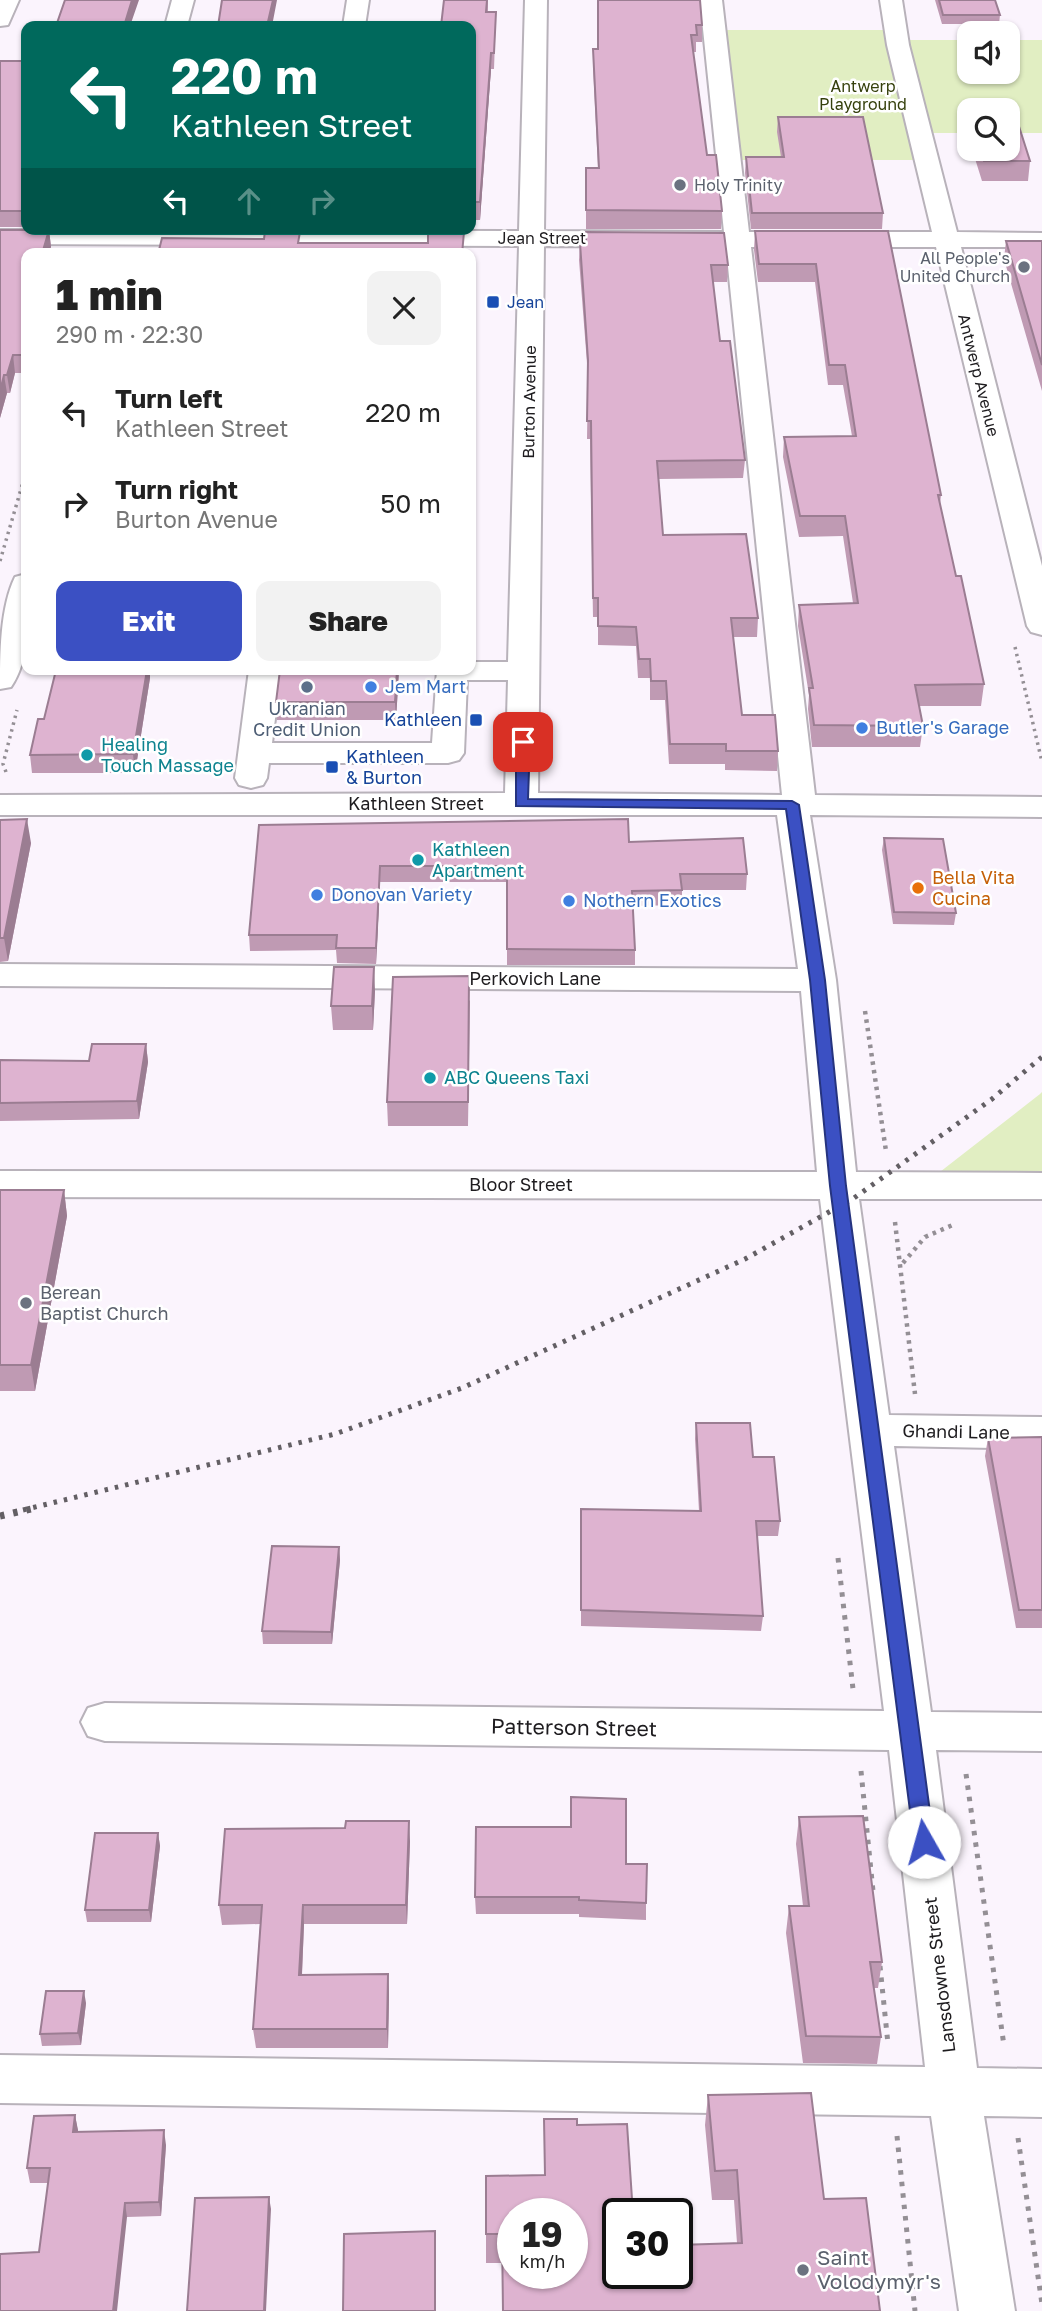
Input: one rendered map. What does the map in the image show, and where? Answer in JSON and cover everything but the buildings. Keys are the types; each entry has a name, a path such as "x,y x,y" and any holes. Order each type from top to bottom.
{"street":[{"path":"0,20 8,0"},
{"path":"177,21 183,0"},
{"path":"355,21 358,0"},
{"name":"Burton Avenue","path":"521,803 536,0"},
{"name":"Lansdowne Street","path":"711,0 838,1186 910,1731 954,2092 987,2311"},
{"name":"Antwerp Avenue","path":"891,0 898,45 1042,626"},
{"name":"Jean Street","path":"0,237 120,240 1042,240"},
{"path":"10,688 21,616"},
{"path":"476,671 525,671"},
{"path":"248,804 264,675"},
{"path":"254,753 447,753 452,675"},
{"name":"Kathleen Street","path":"4,792 248,804 1042,807"},
{"name":"Perkovich Lane","path":"0,975 818,980"},
{"name":"Bloor Street","path":"0,1184 1042,1186"},
{"name":"Ghandi Lane","path":"871,1430 1042,1433"},
{"name":"Patterson Street","path":"105,1722 1042,1732"},
{"path":"0,2079 1027,2093"}],"path":[{"path":"0,561 21,489"},
{"path":"4,792 3,764 10,688"},
{"path":"864,1001 902,1264 918,1431"},
{"path":"902,1264 915,1242 935,1230 958,1222"},
{"path":"838,1554 873,1897"},
{"path":"960,1731 1027,2093 1042,2304"},
{"path":"879,1952 915,2311"}],"green space":[{"name":"Antwerp Playground","path":"718,30 893,30 895,40 957,40 957,84 1020,84 1020,40 1042,40 1042,133 1020,133 1020,98 957,98 957,133 918,133 924,160 730,160"},
{"path":"1042,1092 1042,1189 918,1189 1040,1094"}],"railway":[{"path":"23,1510 335,1434 462,1388 745,1259 854,1198 992,1099 1042,1057"},
{"path":"0,1516 31,1509"}],"place":[{"name":"Holy Trinity","path":"680,185"},
{"name":"All People's United Church","path":"1024,267"},
{"name":"Jean","path":"493,302"},
{"name":"Ukranian Credit Union","path":"307,687"},
{"name":"Jem Mart","path":"371,687"},
{"name":"Kathleen","path":"476,720"},
{"name":"Butler's Garage","path":"862,728"},
{"name":"Healing Touch Massage","path":"87,755"},
{"name":"Kathleen & Burton","path":"332,767"},
{"name":"Kathleen Apartment","path":"418,860"},
{"name":"Bella Vita Cucina","path":"918,888"},
{"name":"Donovan Variety","path":"317,895"},
{"name":"Nothern Exotics","path":"569,901"},
{"name":"ABC Queens Taxi","path":"430,1078"},
{"name":"Berean Baptist Church","path":"26,1303"},
{"name":"Saint Volodymyr's","path":"803,2270"}],"route":[{"path":"523,742 521,803 792,805 818,980 838,1186 924,1842"}]}
